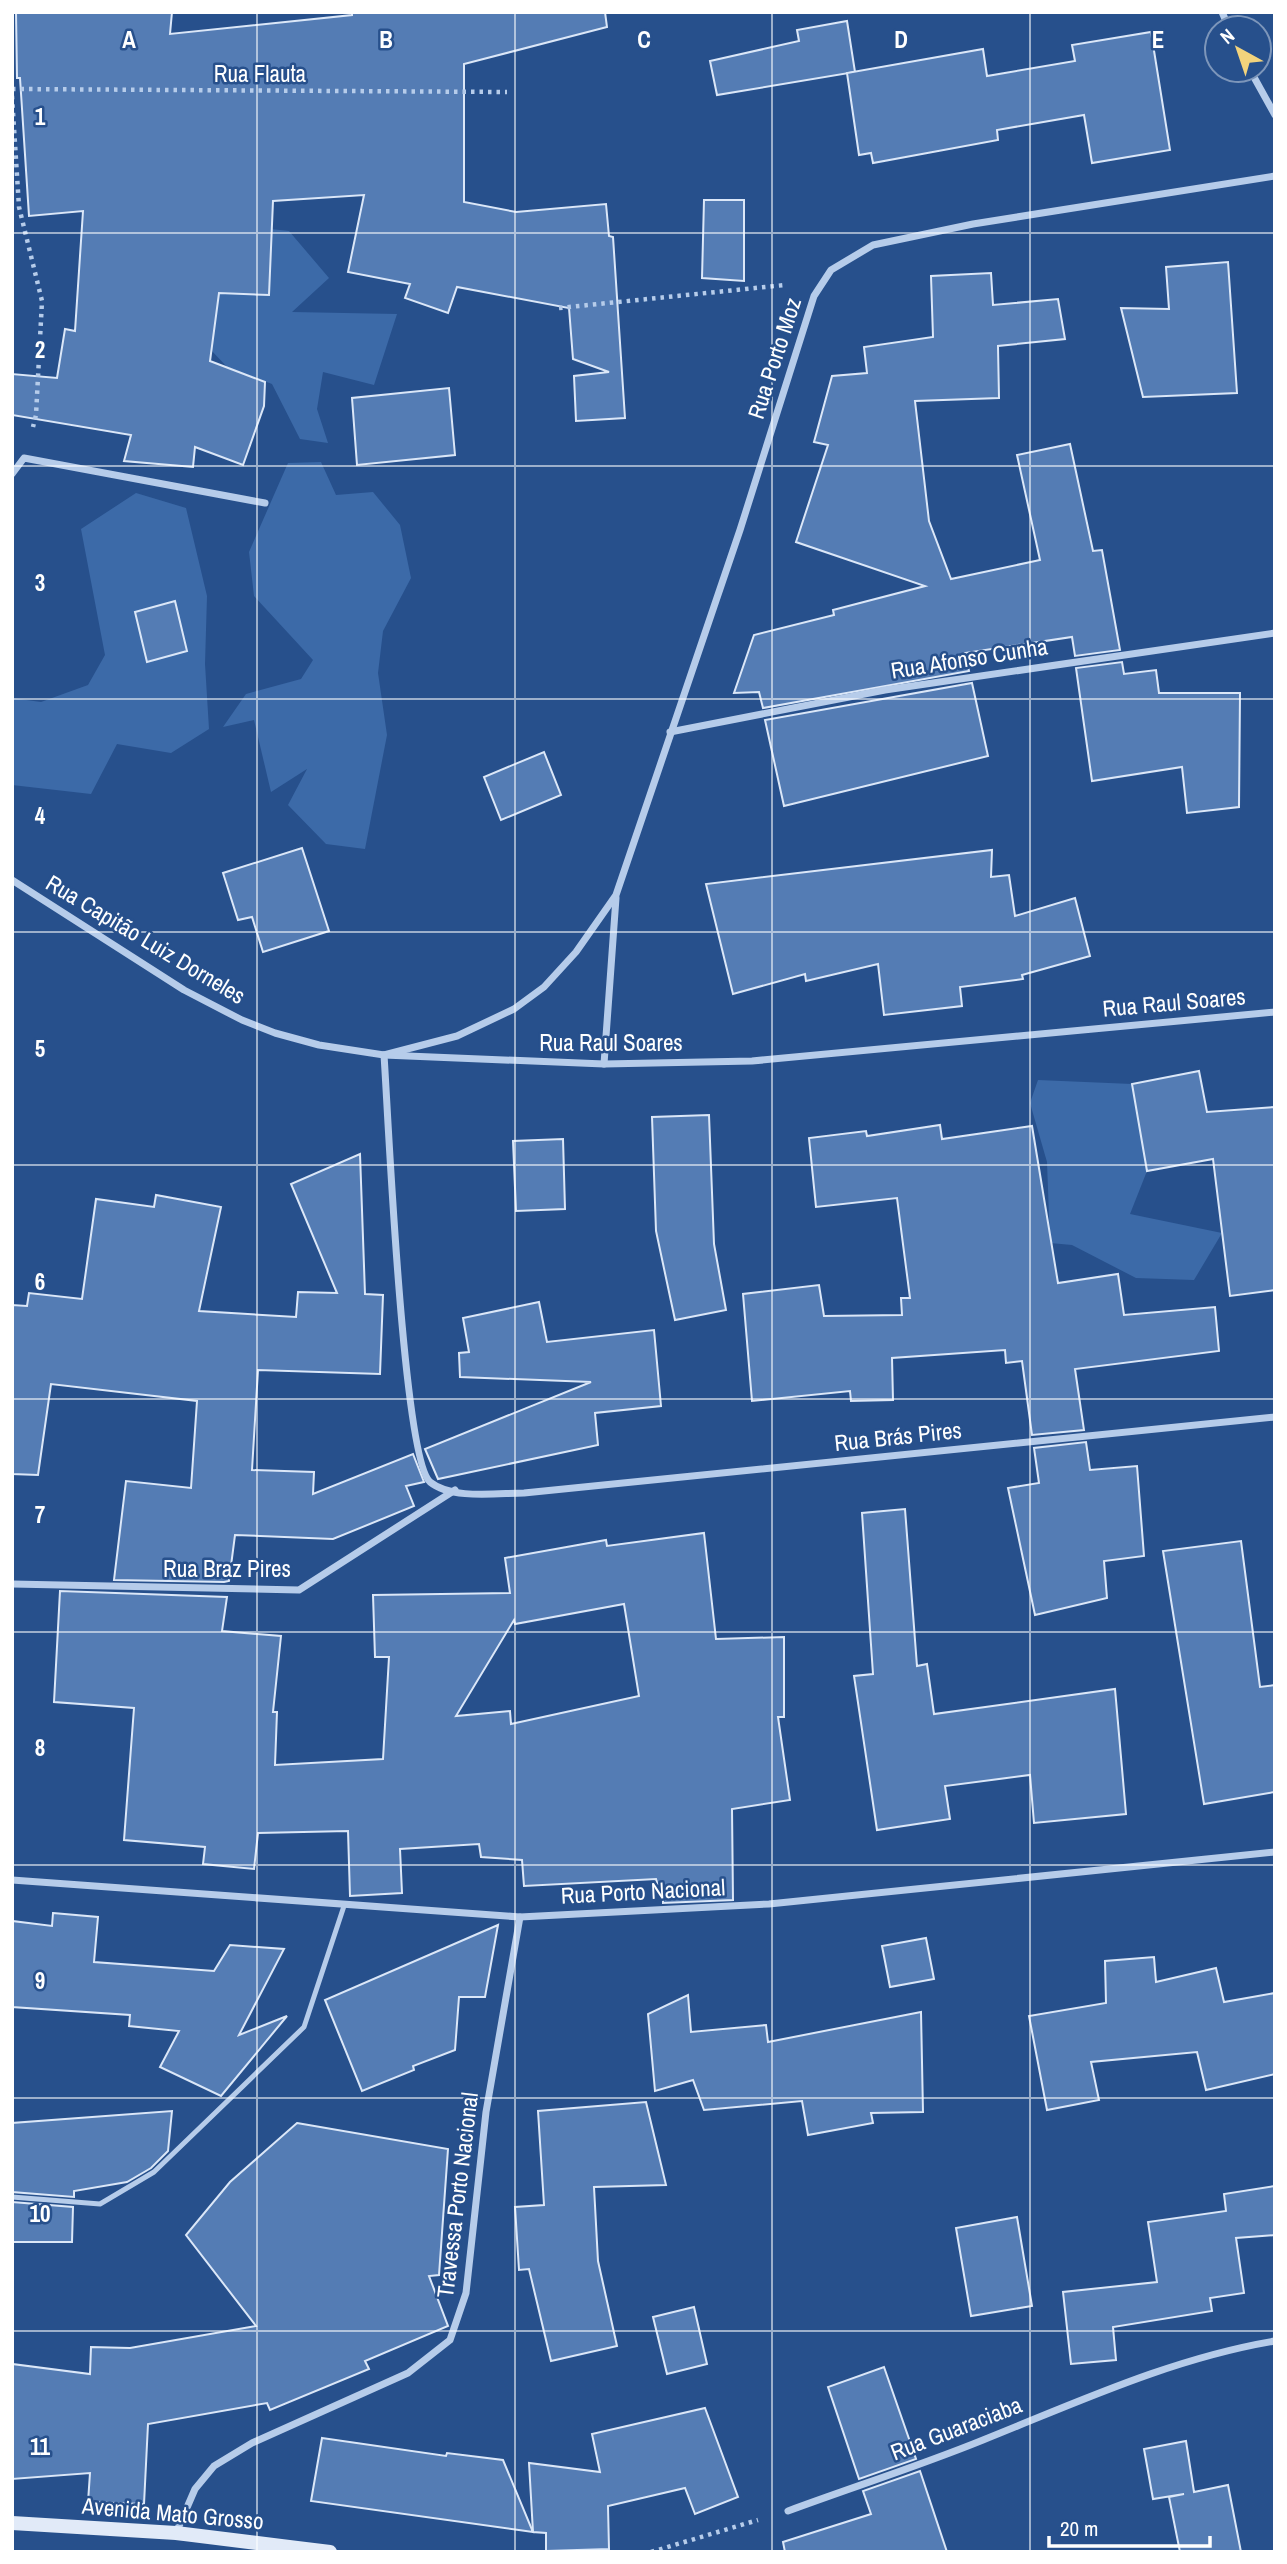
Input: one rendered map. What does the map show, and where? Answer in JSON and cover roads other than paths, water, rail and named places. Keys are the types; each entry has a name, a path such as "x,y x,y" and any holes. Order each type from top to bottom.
{"main road":[{"name":"Avenida Mato Grosso","path":"12,2523 176,2533 330,2552"}],"street":[{"path":"1258,84 1275,115"},
{"name":"Rua Porto Moz","path":"604,1065 616,895 821,282 845,259 873,245 973,224 1275,176"},
{"path":"12,474 24,458 265,503"},
{"name":"Rua Afonso Cunha","path":"670,732 885,690 1275,633"},
{"name":"Rua Capitão Luiz Dorneles","path":"12,880 184,990 242,1020 275,1033 319,1045 384,1055"},
{"name":"Rua Porto Moz","path":"384,1055 457,1035 514,1009 544,987 576,952 616,895"},
{"name":"Rua Raul Soares","path":"384,1055 604,1065 752,1061 1275,1012"},
{"path":"384,1055 406,1363 418,1459 427,1479 436,1486 455,1490"},
{"name":"Rua Brás Pires","path":"455,1490 524,1493 1275,1417"},
{"name":"Rua Braz Pires","path":"12,1584 299,1590 455,1490"},
{"name":"Rua Porto Nacional","path":"12,1880 520,1917 769,1904 1275,1852"},
{"name":"Travessa Porto Nacional","path":"176,2533 195,2489 214,2466 252,2443 408,2373 450,2340 466,2293 486,2112 520,1917"},
{"name":"Rua Guaraciaba","path":"788,2511 981,2441 1089,2395 1171,2367 1275,2341"}],"lane":[{"path":"12,2197 100,2204 154,2172 304,2027 344,1906"}]}
